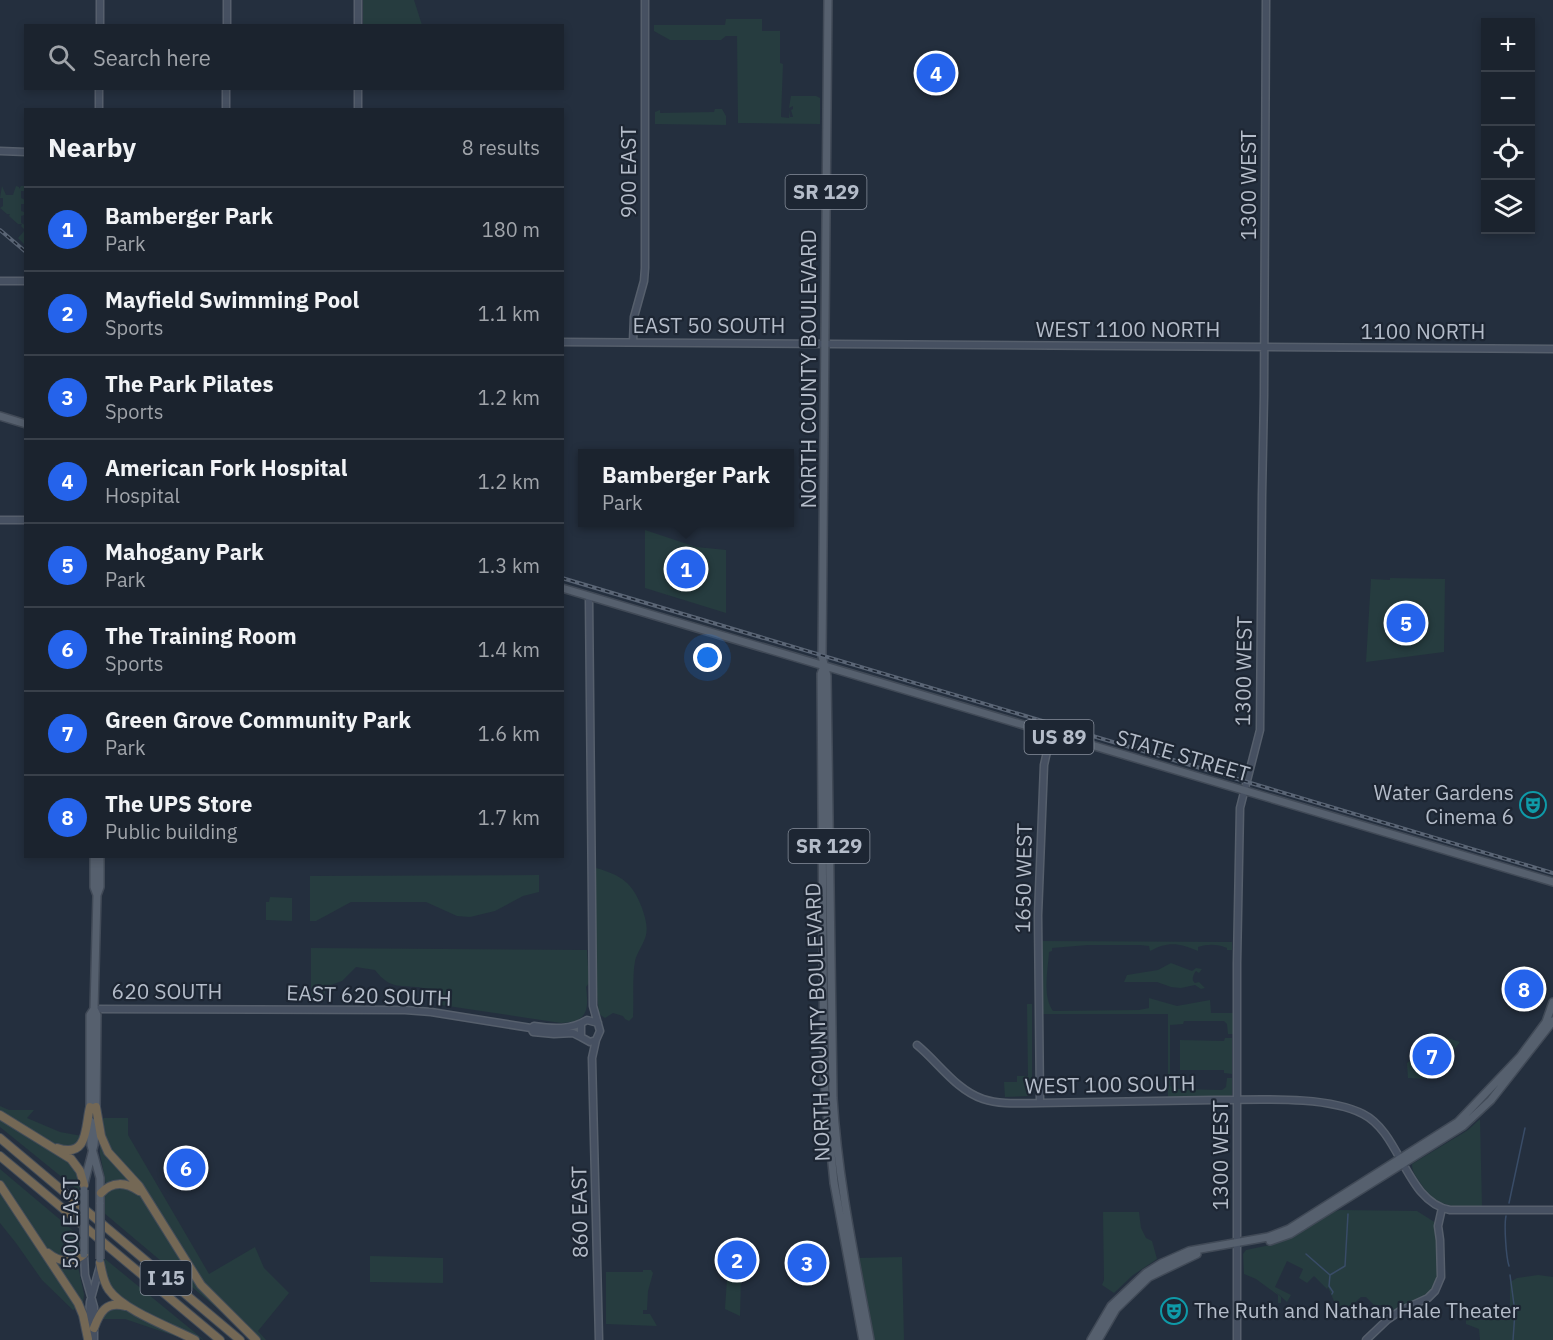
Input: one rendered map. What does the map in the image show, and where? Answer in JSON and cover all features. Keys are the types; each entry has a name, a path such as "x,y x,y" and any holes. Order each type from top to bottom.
{"highway":[{"path":"47,1143 65,1150 80,1145 86,1134 93,1107"},
{"path":"93,1107 106,1147 139,1186 201,1285 256,1340"},
{"path":"0,1115 75,1163 81,1173 84,1188"},
{"name":"I 15","path":"0,1138 240,1340"},
{"name":"I 15","path":"0,1156 220,1340"},
{"path":"100,1193 111,1185 124,1184 136,1189 146,1199"},
{"path":"0,1185 79,1305 90,1340"},
{"path":"41,1245 51,1255 63,1260 75,1260 84,1254"},
{"path":"100,1261 110,1292 136,1310 195,1340"},
{"path":"94,1328 100,1312 108,1306 118,1304 136,1310"}],"main road":[{"name":"NORTH COUNTY BOULEVARD","path":"828,0 824,666 827,676 833,1098 836,1143 851,1245 870,1340"},
{"path":"0,416 24,423"},
{"name":"STATE STREET","path":"564,589 1553,882"},
{"name":"NORTH COUNTY BOULEVARD","path":"824,666 821,674 824,1082 831,1163 841,1229 863,1340"},
{"name":"500 EAST","path":"94,858 96,896 94,1009 90,1015 93,1107 90,1137 100,1177 100,1261"},
{"name":"500 EAST","path":"96,896 100,887 100,858"},
{"path":"1403,1162 1458,1122 1485,1095 1520,1057 1546,1022 1553,1002"},
{"path":"1091,1340 1111,1306 1146,1273 1189,1251 1268,1241 1290,1234 1463,1126 1491,1100 1553,1021"},
{"name":"500 EAST","path":"84,1254 84,1188 86,1172 93,1152"},
{"path":"1098,1340 1116,1309 1149,1277 1191,1256 1238,1244"}],"street":[{"path":"100,0 100,24"},
{"path":"226,24 227,0"},
{"path":"358,0 358,24"},
{"name":"900 EAST","path":"633,342 634,317 644,281 645,268 645,0"},
{"name":"1300 WEST","path":"1237,1340 1240,808 1260,730 1266,0"},
{"path":"99,90 99,108"},
{"path":"226,90 226,108"},
{"path":"358,90 358,108"},
{"path":"0,151 24,152"},
{"path":"0,281 24,281"},
{"name":"EAST 50 SOUTH","path":"564,342 963,345"},
{"name":"WEST 1100 NORTH","path":"963,345 1293,347"},
{"name":"1100 NORTH","path":"1293,347 1553,349"},
{"path":"0,520 24,520"},
{"path":"589,597 592,1006 600,1031 592,1058"},
{"name":"1650 WEST","path":"1040,1103 1038,915 1044,765 1052,734"},
{"path":"592,1006 584,1022 582,1038 592,1058"},
{"name":"620 SOUTH","path":"94,1009 241,1008"},
{"name":"EAST 620 SOUTH","path":"241,1008 421,1011 531,1028 534,1026 565,1028 584,1022"},
{"path":"584,1022 597,1023"},
{"name":"EAST 620 SOUTH","path":"531,1028 533,1032 573,1033 582,1038"},
{"path":"582,1038 590,1042 596,1040"},
{"name":"WEST 100 SOUTH","path":"918,1045 957,1084 982,1099 1040,1103 1305,1100 1358,1112 1369,1117 1376,1124 1420,1191 1428,1200 1442,1208"},
{"name":"860 EAST","path":"592,1058 599,1340"},
{"path":"1366,1340 1387,1320 1428,1298 1436,1291 1440,1280 1441,1245 1438,1226 1442,1208 1553,1210"},
{"name":"500 EAST","path":"84,1254 85,1275 92,1295 94,1328 90,1340"},
{"name":"500 EAST","path":"90,1340 89,1308 100,1261"}],"green space":[{"path":"363,0 414,0 422,24 363,24"},
{"path":"726,19 762,19 762,31 780,31 780,63 783,64 781,117 789,118 790,110 790,117 793,117 791,110 793,106 789,108 791,96 816,96 820,98 820,124 738,123 737,36 726,36 721,40 670,40 654,31 654,25 725,25"},
{"path":"715,109 722,109 726,116 726,125 655,124 655,112 660,110 660,113 714,112"},
{"path":"2,186 6,195 13,195 16,186 19,189 24,186 24,191 21,191 24,204 21,204 21,211 24,215 21,216 21,223 24,224 24,229 22,224 18,224 9,216 10,214 0,208 3,206 3,198 0,198"},
{"path":"24,231 24,244 18,238"},
{"path":"645,530 696,547 726,550 726,613 645,588"},
{"path":"1390,578 1445,579 1444,652 1366,662 1371,579 1390,580"},
{"path":"596,868 619,877 630,886 635,892 646,922 646,935 635,961 633,1017 629,1021 613,1013 605,1018 599,1014 595,976"},
{"path":"539,875 539,892 523,896 495,911 470,917 457,916 426,902 351,902 316,921 310,921 310,876"},
{"path":"270,897 292,898 292,921 266,920 266,902 269,902"},
{"path":"1042,941 1232,942 1232,950 1209,945 1198,947 1198,951 1174,944 1150,951 1149,946 1140,945 1052,948 1049,952 1046,983 1053,1011 1139,1010 1149,1008 1149,998 1177,1006 1210,1000 1211,1013 1233,1013 1233,1034 1228,1034 1227,1024 1224,1021 1184,1021 1183,1024 1170,1025 1170,1086 1178,1089 1222,1090 1226,1087 1227,1078 1232,1078 1232,1095 1168,1097 1168,1014 1043,1014"},
{"path":"311,948 587,950 589,983 586,987 587,1008 582,1017 577,1020 561,1023 441,1005 443,992 391,984 375,970 356,967 342,981 325,987 325,1001 311,1000"},
{"path":"1171,963 1192,971 1196,968 1202,969 1199,973 1196,971 1193,979 1195,983 1199,982 1205,988 1201,989 1195,985 1181,988 1171,987 1157,982 1124,982 1127,975 1158,970"},
{"path":"1027,1004 1032,1004 1032,1093 1030,1096 1005,1097 1004,1082 1017,1082 1017,1076 1028,1076"},
{"path":"1429,1032 1460,1042 1448,1057 1440,1054 1436,1059 1440,1065 1428,1079 1408,1078 1407,1063 1410,1061 1418,1066 1435,1041 1428,1036"},
{"path":"1225,1038 1232,1038 1232,1074 1224,1073 1224,1070 1180,1070 1180,1040 1224,1041"},
{"path":"0,1106 9,1110 34,1110 27,1118 60,1132 82,1136 73,1145 61,1147 0,1111"},
{"path":"103,1118 128,1118 128,1135 209,1274 255,1247 264,1268 289,1293 258,1331 266,1340 261,1340 214,1295 202,1279 151,1201 111,1150 104,1133"},
{"path":"1480,1119 1482,1207 1462,1207 1439,1202 1419,1181 1412,1164 1468,1130"},
{"path":"0,1120 70,1162 77,1174 79,1191 0,1127"},
{"path":"100,1143 135,1185 106,1185"},
{"path":"0,1169 79,1236 78,1254 69,1259 50,1253 0,1181"},
{"path":"117,1186 137,1192 230,1319 104,1213 104,1194"},
{"path":"0,1191 77,1308 73,1310 42,1280 0,1223"},
{"path":"1340,1210 1417,1211 1436,1223 1439,1272 1434,1289 1423,1298 1390,1314 1380,1305 1374,1305 1366,1297 1361,1297 1352,1305 1354,1313 1339,1313 1328,1287 1327,1289 1314,1276 1307,1283 1299,1278 1303,1269 1287,1261 1275,1287 1291,1295 1287,1302 1275,1291 1281,1297 1281,1303 1278,1303 1278,1295 1256,1279 1244,1274 1243,1254 1246,1250 1270,1245 1294,1236"},
{"path":"1103,1212 1139,1212 1141,1228 1146,1238 1152,1241 1157,1259 1133,1275 1114,1293 1102,1285 1104,1280"},
{"path":"370,1256 443,1258 443,1283 370,1282"},
{"path":"902,1257 904,1340 874,1340 858,1258"},
{"path":"51,1258 77,1262 84,1294 83,1304"},
{"path":"104,1258 204,1340 124,1302 106,1281"},
{"path":"643,1270 651,1270 653,1273 648,1291 647,1310 643,1310 643,1314 650,1314 657,1326 606,1324 606,1272 643,1272"},
{"path":"1538,1275 1553,1277 1553,1340 1480,1340 1479,1329 1466,1324 1466,1320 1510,1320 1510,1282 1517,1278"},
{"path":"729,1277 741,1277 740,1316 725,1309"},
{"path":"121,1308 187,1340 125,1319 101,1319 110,1309"}],"waterway":[{"path":"1509,1203 1525,1128"},
{"path":"1330,1275 1345,1266 1348,1214"},
{"path":"1506,1216 1509,1266"},
{"path":"1306,1254 1330,1275 1329,1286 1332,1294"},
{"path":"1510,1275 1515,1312 1513,1340"}],"railway":[{"path":"0,230 24,250"},
{"path":"564,579 1553,873"}],"place":[{"name":"American Fork Hospital","path":"936,73"},
{"name":"Bamberger Park","path":"686,569"},
{"name":"Mahogany Park","path":"1406,623"},
{"name":"Water Gardens Cinema 6","path":"1533,805"},
{"name":"The UPS Store","path":"1524,989"},
{"name":"Green Grove Community Park","path":"1432,1056"},
{"name":"The Training Room","path":"186,1168"},
{"name":"Mayfield Swimming Pool","path":"737,1260"},
{"name":"The Park Pilates","path":"807,1263"},
{"name":"The Ruth and Nathan Hale Theater","path":"1174,1311"}]}
